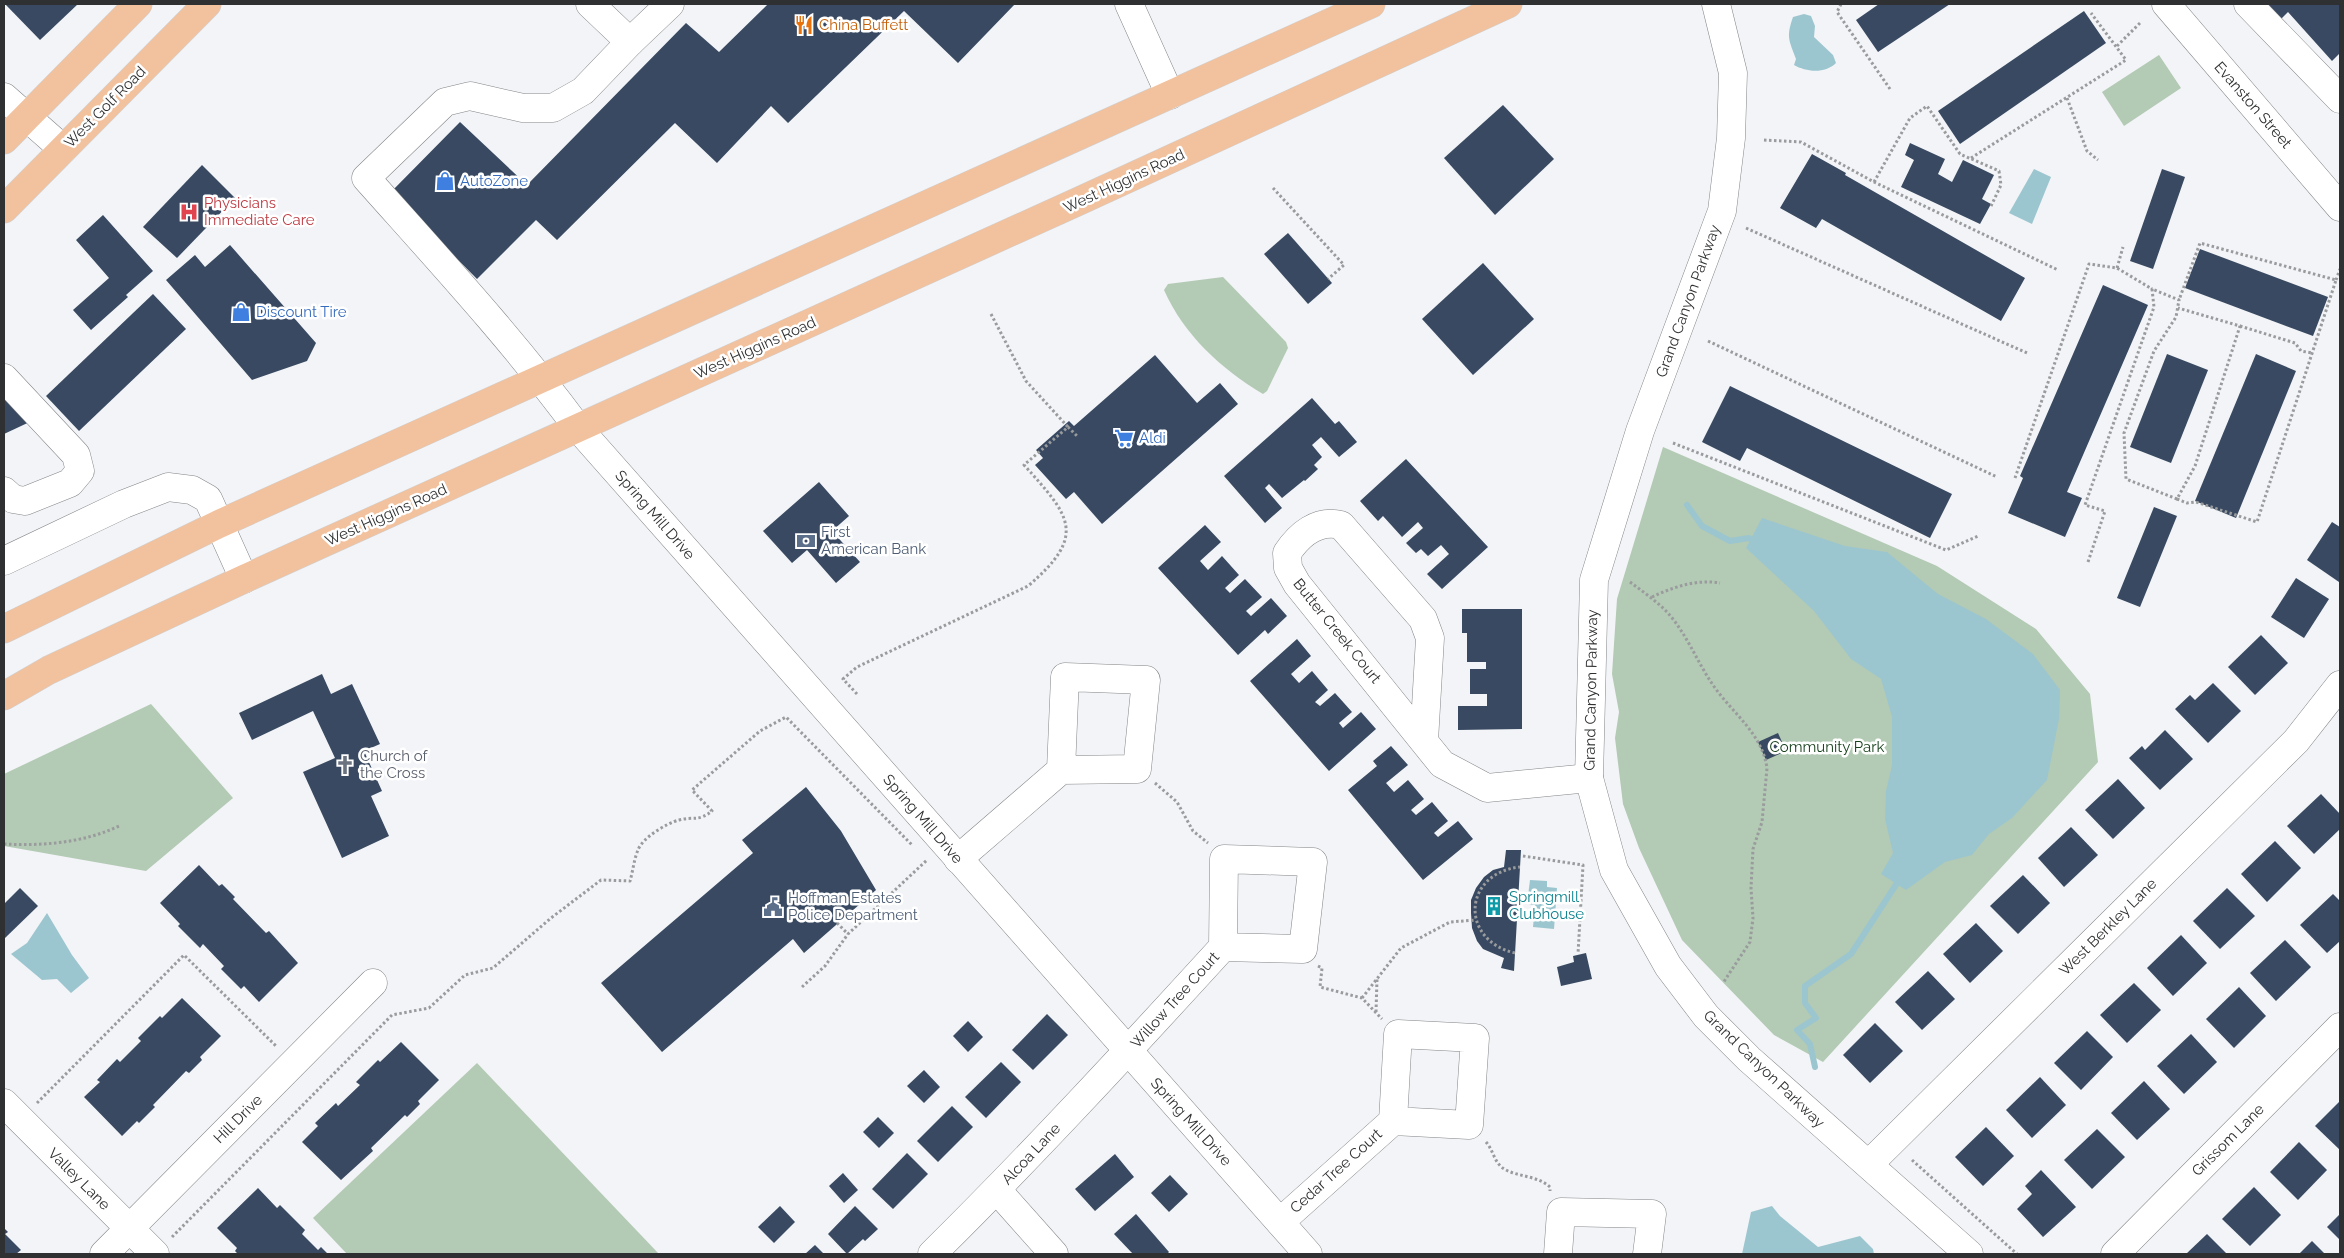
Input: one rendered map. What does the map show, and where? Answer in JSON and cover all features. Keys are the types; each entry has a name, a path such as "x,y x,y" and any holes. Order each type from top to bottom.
{"main road":[{"path":"4,140 138,4"},
{"name":"West Golf Road","path":"4,209 207,4"},
{"path":"4,629 218,524 542,380 1371,4"},
{"name":"West Higgins Road","path":"4,696 49,670 244,579 1058,211 1508,4"}],"street":[{"path":"590,4 630,42 670,4"},
{"path":"1129,4 1170,95"},
{"name":"Grand Canyon Parkway","path":"1716,4 1733,73 1731,138 1722,211 1640,430 1594,580 1589,778 1614,870 1668,966 1706,1016 1749,1059 1969,1254"},
{"name":"Evanston Street","path":"2166,4 2340,207"},
{"path":"2248,4 2340,99"},
{"name":"Spring Mill Drive","path":"630,42 583,90 553,108 523,108 470,96 445,102 366,178 484,310 542,380 578,428 1308,1254"},
{"path":"4,97 63,149"},
{"path":"4,378 76,455 80,471 70,483 26,501 13,499 4,491"},
{"path":"4,561 124,504 168,488 192,490 208,499 244,579"},
{"name":"Butter Creek Court","path":"1424,741 1430,638 1423,619 1341,526 1331,523 1307,531 1293,544 1287,553 1288,568 1297,584 1442,764 1487,788 1589,778"},
{"path":"958,859 1060,770 1137,769 1146,680 1064,677 1060,770"},
{"name":"West Berkley Lane","path":"1869,1164 2296,741 2340,685"},
{"path":"1224,859 1313,862 1303,949"},
{"name":"Willow Tree Court","path":"1128,1052 1223,947 1224,859"},
{"name":"Willow Tree Court","path":"1223,947 1303,949"},
{"name":"Hill Drive","path":"104,1254 373,983"},
{"name":"Grissom Lane","path":"2115,1254 2340,1026"},
{"path":"1398,1034 1475,1038 1469,1125"},
{"name":"Cedar Tree Court","path":"1393,1121 1398,1034"},
{"name":"Alcoa Lane","path":"932,1254 997,1190 1128,1052"},
{"name":"Valley Lane","path":"12,1111 155,1254"},
{"name":"Cedar Tree Court","path":"1280,1222 1393,1121 1469,1125"},
{"path":"997,1190 1054,1254"},
{"path":"1558,1254 1561,1212 1652,1214 1647,1254"}],"path":[{"path":"1841,4 1837,12 1890,89"},
{"path":"1971,158 2126,60 2092,13"},
{"path":"2117,46 2140,23"},
{"path":"2067,98 2087,151 2098,160"},
{"path":"1874,182 1910,118 1926,106 1960,154 1999,171 2001,185 1991,206"},
{"path":"1764,140 1801,142 1874,182 2058,270"},
{"path":"1273,188 1344,265 1328,279"},
{"path":"1746,228 2027,353"},
{"path":"2336,280 2200,242 2179,300 2176,317 2154,351 2124,432 2126,479 2188,503 2196,502 2257,522 2340,269"},
{"path":"2117,268 2123,247"},
{"path":"2015,478 2089,264 2117,268 2152,289 2179,300"},
{"path":"2088,562 2105,511 2085,505 2154,308 2152,289"},
{"path":"2178,308 2294,343 2301,350 2312,353"},
{"path":"991,314 1026,381 1078,437"},
{"path":"2176,499 2195,466 2240,326"},
{"path":"1708,341 1997,477"},
{"path":"857,694 843,679 857,668 1028,586 1046,571 1064,547 1067,530 1062,514 1053,497 1024,465 1068,427"},
{"path":"1672,443 1946,550 1978,536"},
{"path":"1652,598 1670,588 1708,581 1720,582"},
{"path":"1630,582 1666,611 1679,628 1724,701 1744,720 1758,742 1766,760 1767,768 1762,822 1753,849 1751,888 1753,918 1750,942 1722,983"},
{"path":"155,1254 392,1015 429,1008 465,975 493,968 550,918 601,880 630,881 638,848 648,839 664,826 679,820 701,819 712,811 692,790 760,731 786,717 913,846"},
{"path":"1137,769 1177,802 1193,831 1224,859"},
{"path":"4,844 23,845 80,840 96,836 119,826"},
{"path":"802,987 825,966 848,934 927,860 920,853"},
{"path":"1523,856 1583,864 1578,954"},
{"path":"1515,953 1491,942 1477,926 1477,897 1484,884 1494,875 1520,867"},
{"path":"1362,998 1401,948 1450,922 1476,920"},
{"path":"837,923 848,934"},
{"path":"1303,949 1314,964 1322,968 1320,987 1362,998 1398,1034"},
{"path":"12,1111 184,956 294,1063"},
{"path":"1376,1013 1377,978"},
{"path":"1469,1125 1491,1148 1497,1164 1506,1170 1543,1181 1550,1187 1550,1197 1561,1212"},
{"path":"1912,1160 2017,1254"}],"green space":[{"path":"2159,55 2181,88 2124,126 2102,92"},
{"path":"1223,277 1286,342 1288,348 1267,391 1263,394 1233,374 1205,350 1182,322 1164,290 1168,284"},
{"name":"Community Park","path":"1663,447 1937,566 2036,629 2090,694 2098,762 1823,1062 1774,1035 1682,940 1639,848 1623,804 1615,738 1619,712 1612,674 1617,599"},
{"path":"151,704 233,798 146,871 4,846 4,774"},
{"path":"477,1063 659,1254 347,1254 313,1218"}],"water":[{"path":"1804,14 1811,16 1815,26 1814,37 1833,55 1836,63 1832,67 1815,71 1794,65 1796,59 1789,34 1793,17"},
{"path":"2034,169 2051,177 2032,224 2009,213"},
{"path":"1762,518 1845,546 1887,552 1938,594 1986,619 2033,654 2060,690 2059,719 2047,780 2012,818 1989,834 1972,855 1945,862 1906,890 1881,874 1893,853 1885,819 1886,791 1892,765 1892,717 1881,679 1851,659 1814,611 1746,548"},
{"path":"1530,880 1547,881 1547,887 1557,888 1554,929 1533,927 1535,905 1527,904"},
{"path":"47,913 72,955 89,978 71,993 57,979 42,980 11,954 27,943"},
{"path":"1772,1206 1780,1216 1818,1247 1860,1236 1873,1249 1874,1254 1742,1254 1751,1212"}],"building":[{"path":"5,4 78,4 40,40"},
{"path":"768,4 1015,4 958,63 904,11 788,123 771,106 717,163 675,123 557,240 536,220 477,279 391,192 460,122 527,185 686,23 719,52"},
{"path":"1879,4 1950,4 1878,52 1856,20"},
{"path":"2265,4 2340,4 2340,53 2332,61 2288,12 2280,20"},
{"path":"2084,11 2106,43 1960,144 1938,111"},
{"path":"1503,105 1554,159 1495,215 1444,158"},
{"path":"1910,143 1945,159 1938,174 1952,182 1963,160 1994,175 1982,199 1991,204 1980,224 1901,187 1914,160 1905,155"},
{"path":"1812,154 1846,173 1845,175 2025,278 2001,321 1822,219 1816,228 1780,208"},
{"name":"Physicians Immediate Care","path":"202,165 235,198 177,258 143,227"},
{"path":"2162,169 2185,177 2153,269 2130,261"},
{"path":"103,215 153,271 126,295 128,297 91,330 73,310 109,278 76,240"},
{"path":"1288,233 1332,283 1308,304 1264,254"},
{"name":"Discount Tire","path":"230,245 316,343 307,361 252,380 166,280 195,255 205,267"},
{"path":"2200,249 2328,297 2313,336 2185,288"},
{"path":"1483,263 1534,319 1473,375 1422,319"},
{"path":"2103,285 2148,305 2067,492 2082,498 2065,537 2008,513 2023,478 2020,476"},
{"path":"153,294 186,329 79,431 46,396"},
{"path":"2167,354 2208,370 2171,463 2130,447"},
{"path":"2256,354 2296,371 2236,518 2195,501"},
{"name":"Aldi","path":"1155,355 1197,403 1220,383 1238,404 1102,524 1074,492 1066,499 1035,465 1043,458 1036,450 1069,421 1074,426"},
{"path":"1730,386 1952,494 1930,538 1747,448 1740,461 1702,442"},
{"path":"4,387 36,419 4,434"},
{"path":"1312,398 1335,424 1339,421 1357,442 1339,457 1321,437 1312,445 1322,457 1314,465 1318,469 1305,481 1282,498 1269,484 1265,488 1282,508 1265,523 1224,476"},
{"path":"1406,459 1488,547 1442,589 1427,574 1449,554 1441,545 1428,556 1421,549 1416,553 1406,543 1423,528 1418,522 1402,537 1383,516 1378,521 1360,501"},
{"name":"First American Bank","path":"819,482 849,516 832,531 860,562 836,583 807,550 792,563 763,531"},
{"path":"2154,507 2177,516 2140,607 2117,598"},
{"path":"2332,522 2340,527 2339,582 2307,560"},
{"path":"1205,525 1221,542 1200,561 1208,570 1222,556 1239,575 1225,588 1230,593 1245,579 1262,597 1246,611 1251,616 1271,598 1287,616 1268,634 1265,630 1238,655 1158,568"},
{"path":"2296,578 2329,599 2304,638 2271,617"},
{"path":"1462,609 1522,609 1522,729 1458,730 1458,706 1487,706 1487,694 1470,694 1470,669 1486,669 1486,662 1467,662 1467,633 1462,633"},
{"path":"2261,635 2288,663 2255,695 2228,667"},
{"path":"1297,639 1311,656 1291,674 1299,683 1312,671 1328,690 1315,702 1320,706 1335,693 1352,712 1339,723 1343,728 1361,712 1376,729 1329,771 1250,681"},
{"name":"Church of the Cross","path":"322,674 331,694 352,684 380,744 364,751 382,791 371,796 389,836 342,858 303,772 335,758 313,711 252,740 239,713"},
{"path":"2213,683 2241,711 2208,743 2175,709 2190,695 2195,700"},
{"path":"2165,730 2193,759 2160,790 2129,758 2142,746 2145,750"},
{"path":"1778,733 1786,751 1766,760 1758,742"},
{"path":"1391,746 1408,765 1386,783 1394,792 1408,780 1424,799 1411,810 1416,815 1432,802 1448,821 1434,833 1438,837 1458,821 1473,839 1423,880 1348,790 1377,766 1373,761"},
{"path":"2118,779 2145,808 2113,839 2085,810"},
{"name":"Hoffman Estates Police Department","path":"806,787 841,831 876,890 804,953 793,939 662,1052 601,983 753,853 742,840"},
{"path":"2321,794 2340,814 2340,829 2314,854 2287,826"},
{"path":"2071,827 2098,855 2064,887 2038,858"},
{"path":"2275,841 2301,868 2267,902 2241,874"},
{"name":"Springmill Clubhouse","path":"1506,850 1521,850 1514,971 1501,968 1504,958 1483,949 1477,941 1472,928 1471,913 1471,900 1476,888 1484,877 1493,870 1504,867"},
{"path":"199,865 219,886 222,884 235,897 233,899 266,933 269,931 298,963 259,1002 244,986 241,989 221,969 224,966 203,944 200,948 178,926 180,924 160,903"},
{"path":"2023,875 2050,903 2018,934 1990,906"},
{"path":"20,888 38,906 4,939 4,904"},
{"path":"2227,888 2255,916 2220,949 2193,921"},
{"path":"2333,894 2340,901 2340,941 2327,953 2300,925"},
{"path":"1976,923 2003,951 1970,983 1943,954"},
{"path":"2181,935 2207,963 2173,996 2147,968"},
{"path":"2285,940 2311,967 2276,1001 2250,973"},
{"path":"1586,953 1592,979 1561,986 1557,967 1574,962 1573,956"},
{"path":"1928,971 1955,999 1922,1030 1895,1002"},
{"path":"2134,983 2161,1010 2127,1043 2100,1015"},
{"path":"2239,987 2266,1016 2234,1048 2206,1019"},
{"path":"182,998 221,1036 200,1057 202,1060 189,1073 186,1071 153,1105 155,1107 122,1136 84,1097 100,1082 97,1080 117,1059 120,1062 141,1041 138,1038"},
{"path":"1047,1014 1068,1035 1033,1070 1012,1050"},
{"path":"968,1021 983,1037 968,1052 953,1036"},
{"path":"1875,1023 1903,1051 1870,1083 1843,1055"},
{"path":"2087,1031 2113,1057 2081,1090 2054,1063"},
{"path":"2191,1034 2217,1062 2184,1094 2157,1066"},
{"path":"401,1042 439,1080 418,1101 420,1104 407,1117 405,1115 371,1148 373,1151 341,1180 302,1142 318,1126 315,1123 336,1103 338,1106 360,1085 356,1082 378,1060 380,1062"},
{"path":"1001,1062 1021,1082 986,1118 965,1097"},
{"path":"924,1070 940,1087 924,1103 907,1086"},
{"path":"2040,1077 2066,1105 2032,1138 2006,1110"},
{"path":"2144,1081 2170,1109 2137,1140 2111,1113"},
{"path":"2340,1101 2340,1150 2315,1126"},
{"path":"952,1106 973,1127 938,1162 917,1141"},
{"path":"878,1117 894,1133 879,1148 863,1132"},
{"path":"1986,1127 2014,1156 1983,1186 1955,1157"},
{"path":"2097,1129 2125,1157 2092,1189 2064,1160"},
{"path":"2299,1142 2327,1170 2298,1200 2270,1172"},
{"path":"907,1153 928,1174 893,1209 872,1189"},
{"path":"1115,1154 1134,1177 1095,1211 1075,1189"},
{"path":"2041,1170 2076,1207 2043,1237 2017,1209 2032,1194 2025,1186"},
{"path":"843,1173 858,1190 844,1203 829,1186"},
{"path":"1170,1175 1188,1194 1169,1212 1151,1193"},
{"path":"2254,1187 2281,1215 2250,1246 2222,1219"},
{"path":"258,1188 277,1208 280,1205 305,1230 302,1234 318,1250 321,1247 328,1254 238,1254 235,1251 237,1248 217,1228"},
{"path":"780,1206 795,1222 774,1243 758,1227"},
{"path":"855,1206 878,1229 865,1241 863,1239 847,1254 828,1234"},
{"path":"1136,1214 1169,1252 1167,1254 1133,1254 1114,1234"},
{"path":"2340,1214 2340,1240 2327,1227"},
{"path":"4,1228 8,1232 5,1234 21,1250 16,1254 4,1254"},
{"path":"2207,1234 2227,1254 2186,1254"},
{"path":"2312,1241 2325,1254 2299,1254"},
{"path":"815,1245 824,1254 805,1254"}],"waterway":[{"path":"1687,505 1702,526 1730,541 1749,538 1757,543"},
{"path":"1815,1067 1810,1044 1797,1030 1816,1018 1805,1003 1805,986 1851,954 1901,877"}],"place":[{"name":"China Buffett","path":"804,25"},
{"name":"AutoZone","path":"445,181"},
{"name":"Physicians Immediate Care","path":"189,212"},
{"name":"Discount Tire","path":"241,312"},
{"name":"Aldi","path":"1124,438"},
{"name":"First American Bank","path":"806,541"},
{"name":"Church of the Cross","path":"345,765"},
{"name":"Springmill Clubhouse","path":"1494,906"},
{"name":"Hoffman Estates Police Department","path":"773,907"}]}
